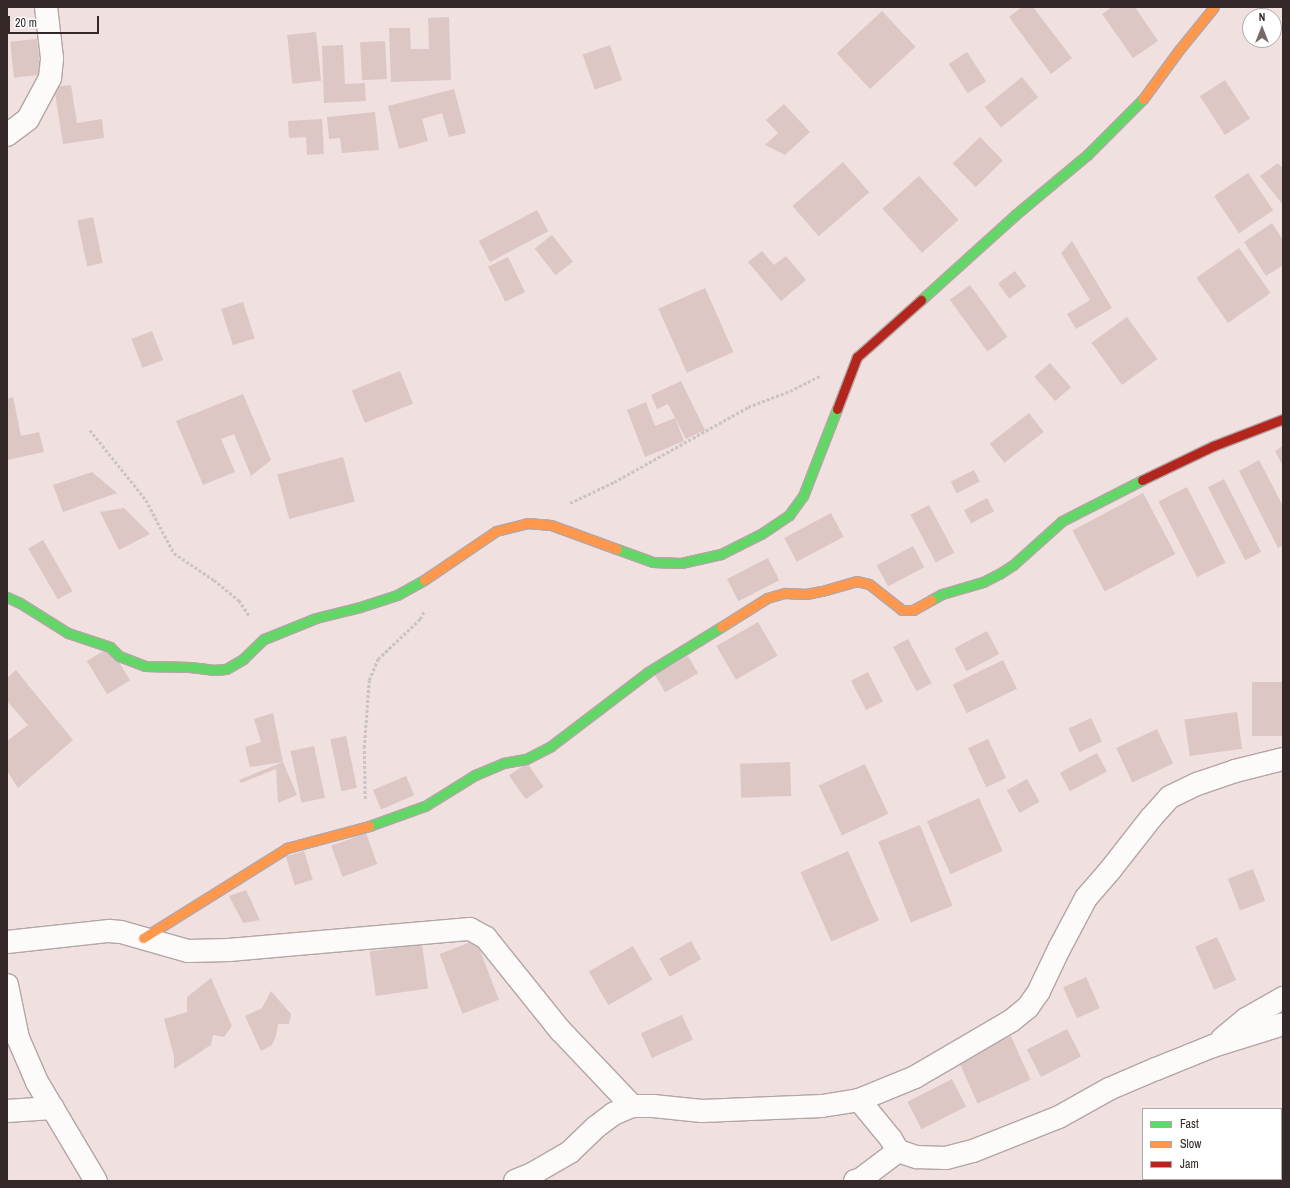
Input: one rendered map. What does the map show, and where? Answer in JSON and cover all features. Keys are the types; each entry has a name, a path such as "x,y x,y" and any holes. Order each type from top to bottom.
{"street":[{"path":"7,135 28,119 50,78 52,58 46,7"},
{"path":"7,597 20,603 68,633 110,647 119,656 145,666 226,670 243,659 264,639 316,618 360,607 397,595 421,582 496,531 526,523 551,525 653,562 680,563 721,554 760,534 789,515 803,496 857,357 1015,214 1092,150 1142,101 1179,50 1214,7"},
{"path":"142,938 288,848 366,827 425,806 475,775 503,763 526,759 551,746 648,672 767,598 785,593 806,594 822,591 856,581 869,584 902,610 913,610 942,594 983,582 999,574 1013,565 1062,521 1098,501 1213,446 1283,418"},
{"path":"515,1181 532,1174 570,1152 608,1118 632,1106 653,1106 702,1111 822,1106 859,1100 914,1077 1011,1021 1028,1007 1039,991 1086,898 1111,869 1150,818 1170,797 1197,784 1283,759"},
{"path":"7,942 98,931 121,932 188,950 229,950 470,930 486,938 560,1030 632,1106"},
{"path":"7,985 18,1038 37,1082 96,1181"},
{"path":"1213,1046 1246,1019 1283,998"},
{"path":"859,1100 891,1139 898,1151 916,1158 946,1158 973,1151 1059,1117 1109,1089 1213,1046 1283,1024"},
{"path":"7,1111 53,1108"},
{"path":"859,1180 898,1151"}],"path":[{"path":"567,504 614,482 748,407 790,391 857,357"},
{"path":"90,430 146,500 174,553 214,580 239,600 264,639"},
{"path":"366,827 364,748 369,680 378,659 420,619 427,606"}],"building":[{"path":"1022,7 1033,7 1072,58 1051,74 1009,17"},
{"path":"1112,7 1135,7 1158,41 1133,58 1102,14"},
{"path":"882,11 915,47 870,89 837,53"},
{"path":"449,17 451,80 391,82 389,28 410,28 411,49 429,49 428,18"},
{"path":"316,32 321,81 292,84 287,35"},
{"path":"37,39 41,75 14,78 10,42"},
{"path":"385,41 387,79 362,80 360,42"},
{"path":"343,45 345,84 365,83 366,101 324,103 322,46"},
{"path":"610,45 622,80 595,89 583,54"},
{"path":"967,52 986,81 968,93 949,64"},
{"path":"1022,77 1038,97 1001,127 985,107"},
{"path":"1225,80 1250,119 1225,135 1200,96"},
{"path":"71,85 77,123 102,119 104,138 63,144 54,87"},
{"path":"454,89 466,133 449,137 442,113 422,119 428,141 399,149 388,106"},
{"path":"784,104 810,132 785,155 765,145 778,133 766,120"},
{"path":"375,112 379,150 342,153 340,138 329,139 327,117"},
{"path":"322,119 324,154 307,155 306,137 289,138 288,121"},
{"path":"980,137 1003,161 976,187 953,163"},
{"path":"843,162 869,192 819,236 792,206"},
{"path":"1278,163 1283,169 1283,205 1260,176"},
{"path":"1248,173 1273,210 1239,233 1214,196"},
{"path":"919,176 958,220 922,253 883,209"},
{"path":"537,210 548,231 490,262 479,241"},
{"path":"93,217 103,263 87,266 77,220"},
{"path":"1272,223 1283,240 1283,265 1266,276 1244,242"},
{"path":"552,235 573,262 556,275 535,249"},
{"path":"1072,241 1112,308 1076,329 1067,314 1090,300 1061,253"},
{"path":"1239,248 1271,293 1228,323 1196,278"},
{"path":"762,251 774,265 786,256 806,280 781,301 748,262"},
{"path":"508,257 525,292 505,302 488,267"},
{"path":"1015,271 1026,286 1009,299 998,283"},
{"path":"970,285 1008,337 987,351 950,300"},
{"path":"705,288 733,352 687,373 658,309"},
{"path":"243,302 255,338 233,345 221,309"},
{"path":"1127,317 1158,359 1122,385 1091,343"},
{"path":"152,331 163,360 143,368 131,339"},
{"path":"1050,363 1071,387 1055,401 1034,377"},
{"path":"400,371 413,403 365,423 352,390"},
{"path":"681,381 705,430 686,439 668,404 657,409 651,395"},
{"path":"243,394 271,460 251,476 234,434 221,439 235,472 203,485 176,421"},
{"path":"13,397 21,436 39,432 44,452 7,460 7,399"},
{"path":"646,402 655,426 675,418 684,441 645,457 627,410"},
{"path":"1029,413 1044,432 1004,463 990,444"},
{"path":"1283,446 1283,466 1275,451"},
{"path":"343,457 355,501 289,519 277,475"},
{"path":"1259,460 1283,506 1283,545 1278,548 1239,471"},
{"path":"974,470 980,482 957,493 951,482"},
{"path":"92,472 117,493 63,512 53,485"},
{"path":"1224,479 1261,552 1245,560 1208,487"},
{"path":"1187,487 1226,563 1197,577 1158,502"},
{"path":"1143,493 1175,554 1105,591 1072,531"},
{"path":"987,498 994,511 971,523 964,510"},
{"path":"929,505 954,553 936,563 910,515"},
{"path":"124,508 150,534 119,550 100,512"},
{"path":"831,513 844,537 797,562 784,538"},
{"path":"43,540 72,591 58,600 28,548"},
{"path":"913,546 924,567 888,586 877,565"},
{"path":"768,558 779,580 738,601 727,579"},
{"path":"758,622 778,656 736,680 716,646"},
{"path":"987,631 999,654 967,671 954,648"},
{"path":"908,639 931,683 916,691 893,647"},
{"path":"110,647 130,680 107,694 87,661"},
{"path":"688,656 698,673 665,692 655,675"},
{"path":"1003,660 1017,689 967,713 953,685"},
{"path":"16,670 73,740 18,788 7,771 7,741 28,725 7,701 7,678"},
{"path":"868,672 883,701 866,710 851,681"},
{"path":"1252,682 1283,682 1283,736 1252,736"},
{"path":"1237,712 1242,749 1190,756 1185,719"},
{"path":"273,713 283,762 250,767 245,747 261,742 254,719"},
{"path":"1091,718 1102,742 1079,752 1068,729"},
{"path":"1157,729 1173,763 1132,782 1116,748"},
{"path":"346,736 357,788 341,791 330,739"},
{"path":"988,739 1006,778 986,787 968,748"},
{"path":"314,746 325,798 302,803 291,751"},
{"path":"1097,753 1107,772 1070,791 1060,773"},
{"path":"283,762 297,795 278,803 276,769 241,783 239,780"},
{"path":"790,762 791,796 741,798 740,764"},
{"path":"527,763 544,787 526,799 509,776"},
{"path":"865,764 888,814 842,835 819,786"},
{"path":"406,776 414,795 381,809 373,790"},
{"path":"1027,779 1040,802 1019,813 1007,790"},
{"path":"979,798 1003,851 951,874 927,821"},
{"path":"920,825 953,906 911,923 878,842"},
{"path":"366,833 377,864 343,877 331,846"},
{"path":"304,851 313,880 295,885 286,857"},
{"path":"848,851 879,920 831,942 800,872"},
{"path":"1253,869 1265,901 1240,910 1228,879"},
{"path":"246,890 260,920 243,923 229,896"},
{"path":"1217,937 1236,980 1214,990 1195,947"},
{"path":"476,940 499,1000 463,1014 440,954"},
{"path":"691,941 701,959 670,977 660,958"},
{"path":"422,944 428,989 376,996 370,951"},
{"path":"633,946 652,980 608,1005 589,971"},
{"path":"1086,977 1100,1008 1077,1018 1063,987"},
{"path":"211,978 232,1026 224,1037 213,1035 211,1045 174,1069 174,1056 164,1019 187,1012 187,997"},
{"path":"271,991 291,1014 289,1024 278,1024 276,1036 272,1045 261,1051 245,1016 262,1008"},
{"path":"682,1015 693,1040 652,1058 641,1033"},
{"path":"1067,1029 1081,1057 1041,1077 1027,1049"},
{"path":"1011,1036 1031,1080 978,1103 958,1060"},
{"path":"952,1079 966,1107 922,1129 907,1102"}],"traffic: fast":[{"path":"921,300 1015,215 1087,155 1143,99"},
{"path":"617,549 653,562 681,563 721,554 761,534 789,515 803,496 837,409"},
{"path":"931,600 942,594 983,582 999,574 1013,565 1062,521 1142,480"},
{"path":"7,597 20,603 68,633 110,647 119,656 145,666 190,667 213,670 226,669 243,659 264,639 316,618 360,607 397,595 424,580"},
{"path":"369,826 425,806 475,775 503,763 526,759 551,746 648,672 721,627"}],"traffic: slow":[{"path":"1143,99 1179,50 1214,7"},
{"path":"424,580 496,531 527,523 551,525 617,549"},
{"path":"721,627 767,598 785,593 806,594 822,591 856,581 869,584 902,610 913,610 931,600"},
{"path":"143,938 287,848 369,826"}],"traffic: jam":[{"path":"837,409 857,357 921,300"},
{"path":"1142,480 1213,446 1283,419"}]}
